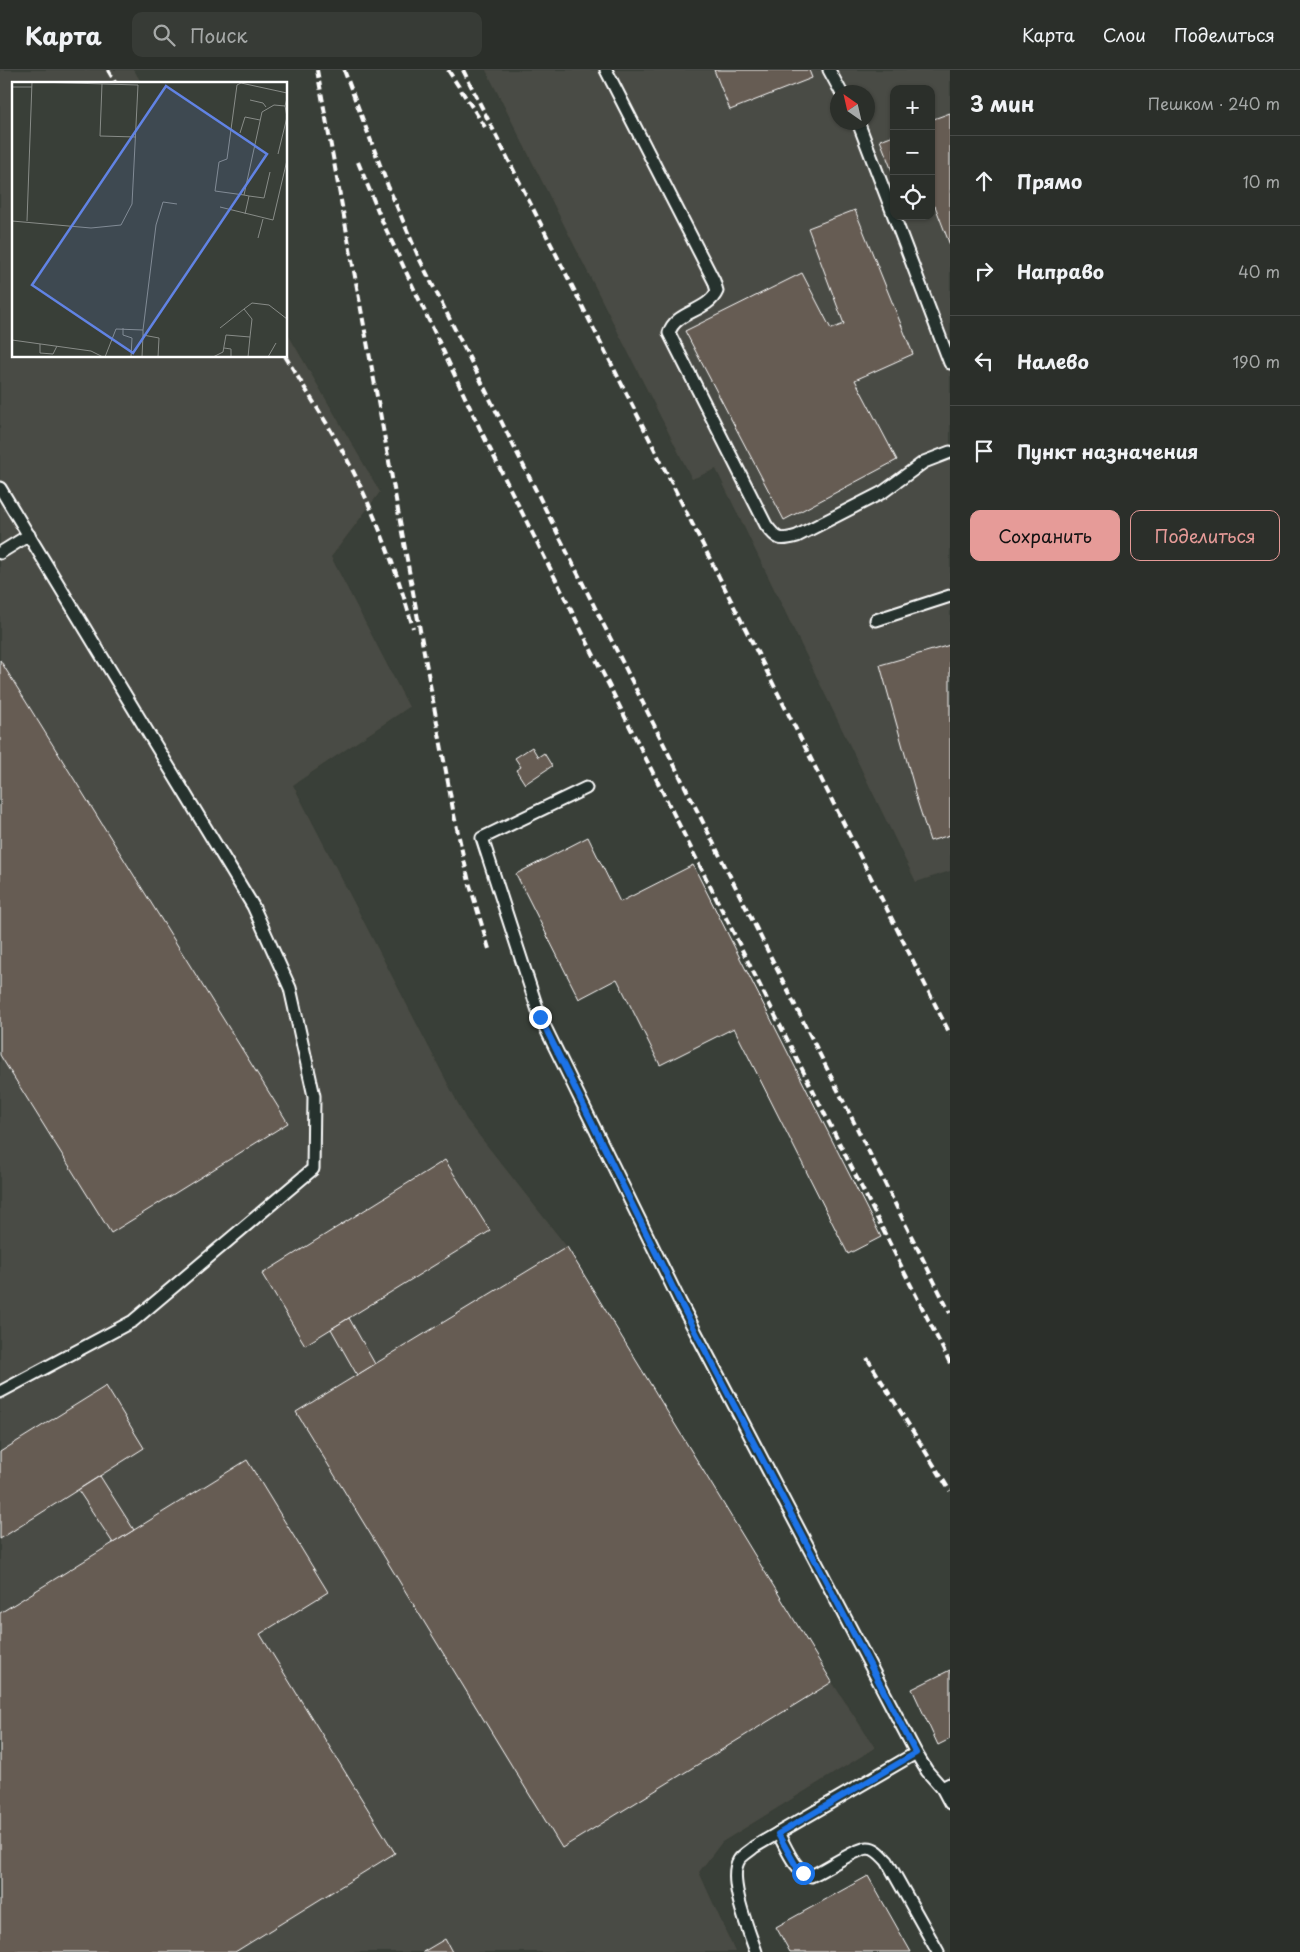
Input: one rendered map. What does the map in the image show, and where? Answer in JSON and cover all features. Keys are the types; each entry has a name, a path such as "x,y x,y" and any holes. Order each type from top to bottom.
{"lane":[{"path":"606,70 718,291 706,306 671,326 669,333 766,525 774,536 783,540 797,536 883,492 924,462 950,452"},
{"path":"829,70 837,85"},
{"path":"861,130 950,364"},
{"path":"0,488 253,906 290,988 314,1096 313,1169 134,1320 0,1392"},
{"path":"0,553 30,535"},
{"path":"876,620 950,596"},
{"path":"586,788 482,838 540,1017 680,1302 916,1753 927,1771 946,1786 950,1803"},
{"path":"756,1952 736,1888 735,1872 740,1859 754,1847 916,1753"},
{"path":"778,1834 796,1866 803,1873 811,1876 856,1852 869,1848 880,1853 887,1861 938,1952"}],"shaded area":[{"path":"0,70 134,70 141,82 12,82 12,358 288,358 288,334 380,492 331,557 409,707 293,785 466,1119 567,1247 832,1682 875,1748 722,1842 699,1872 735,1952 0,1952"},
{"path":"486,70 950,70 950,871 916,882 716,469 692,479"}],"building":[{"path":"714,70 809,70 812,78 730,110"},
{"path":"950,113 950,245 935,206 935,119"},
{"path":"890,136 890,166 880,140"},
{"path":"855,210 913,354 855,380 897,460 784,520 685,331 802,273 831,329 844,324 808,228"},
{"path":"950,645 950,835 930,841 914,791 880,665"},
{"path":"0,660 288,1123 111,1233 0,1055"},
{"path":"532,747 538,757 544,753 552,766 525,784 516,770 521,767 515,758"},
{"path":"588,837 620,902 693,865 881,1237 848,1254 734,1028 660,1065 617,979 579,999 516,874"},
{"path":"445,1160 490,1231 305,1345 262,1274"},
{"path":"567,1247 832,1682 562,1848 296,1412"},
{"path":"349,1318 375,1364 357,1375 331,1329"},
{"path":"106,1386 144,1448 0,1539 0,1452"},
{"path":"247,1460 328,1592 260,1634 395,1853 235,1952 0,1952 0,1613"},
{"path":"100,1476 134,1530 113,1543 78,1490"},
{"path":"950,1670 950,1739 938,1745 912,1689"},
{"path":"868,1876 911,1952 790,1952 776,1927"},
{"path":"445,1939 452,1952 423,1952"}],"railway":[{"path":"108,70 115,82"},
{"path":"317,70 454,815 469,882 489,949"},
{"path":"344,70 388,186 419,258 950,1313"},
{"path":"448,70 485,127"},
{"path":"463,70 950,1034"},
{"path":"358,162 383,223 481,431 950,1363"},
{"path":"286,358 337,442 371,509 387,548 413,628"},
{"path":"867,1358 950,1491"}],"route":[{"path":"540,1017 680,1302 916,1753 778,1834 796,1866 803,1873"}]}
